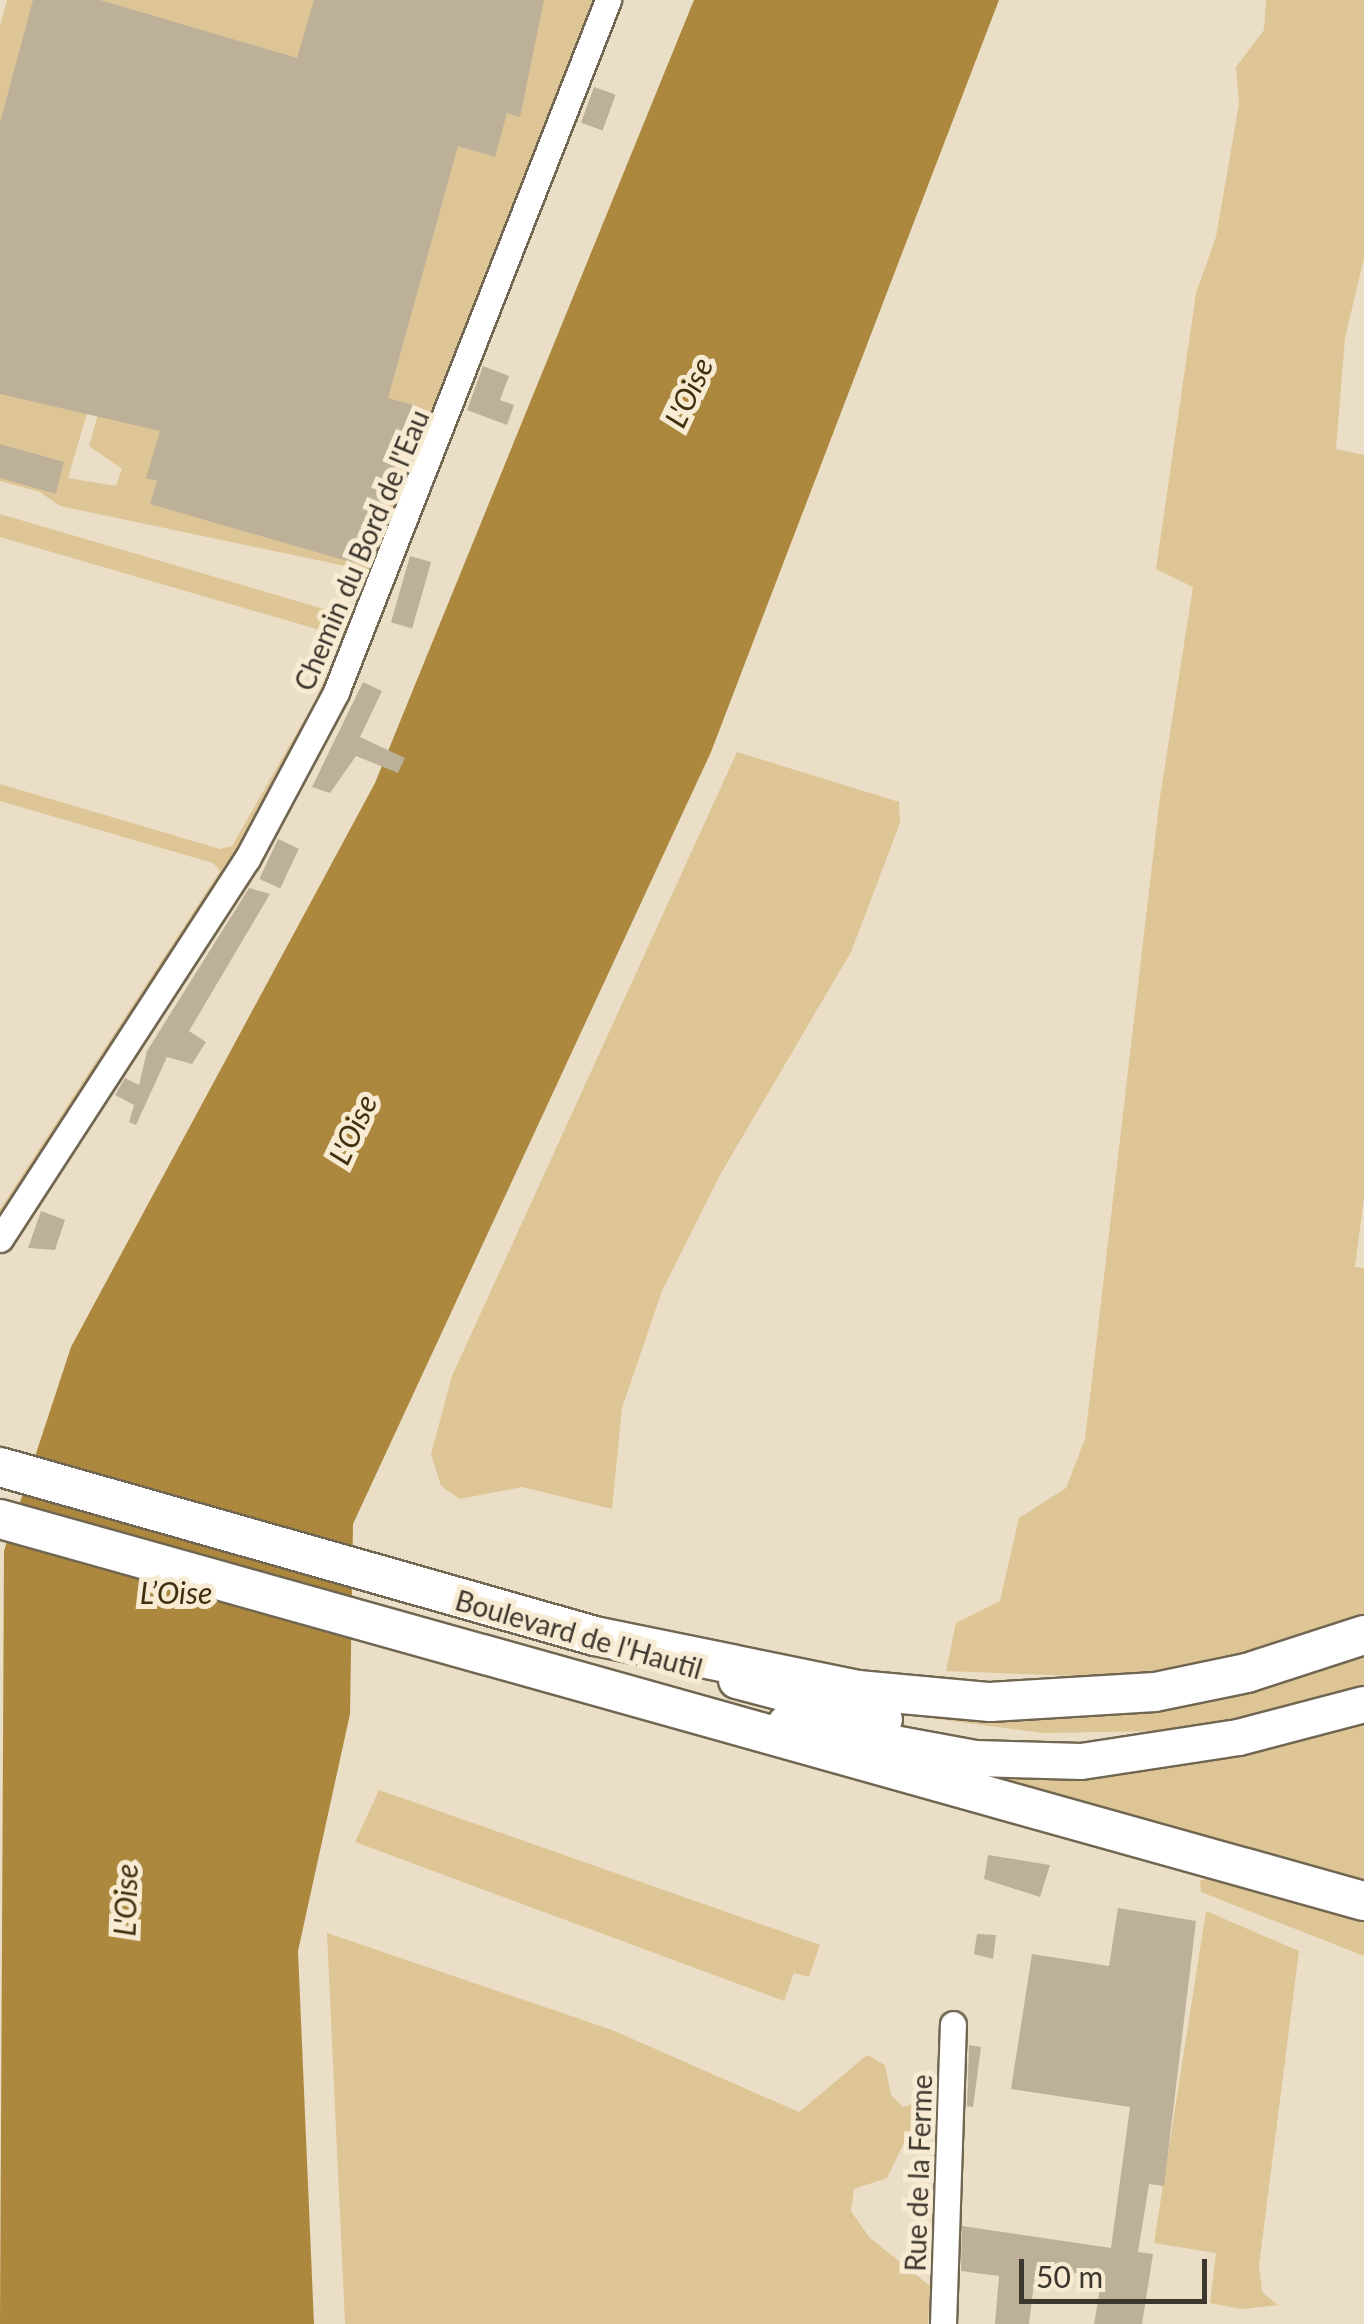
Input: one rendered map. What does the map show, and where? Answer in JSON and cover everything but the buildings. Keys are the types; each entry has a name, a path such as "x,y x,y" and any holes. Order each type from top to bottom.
{"main road":[{"name":"Boulevard de l'Hautil","path":"0,1468 595,1636 758,1687 926,1728 1009,1740 1168,1748"},
{"name":"Boulevard de l'Hautil","path":"0,1518 646,1697 1003,1760 1081,1761 1168,1748 1364,1704"},
{"path":"595,1636 858,1690 990,1702 1095,1698 1197,1684 1364,1634"},
{"path":"646,1697 1364,1901"}],"street":[{"name":"Chemin du Bord de l'Eau","path":"0,1238 247,860 336,692 608,0"},
{"name":"Rue de la Ferme","path":"943,2324 953,2024"}],"shaded area":[{"path":"7,0 597,0 435,403 416,481 366,607 237,864 0,1226 0,1209 220,871 213,863 0,801 0,784 220,849 232,846 316,699 344,637 0,537 0,514 351,617 369,571 60,506 40,492 0,481 0,284 109,338 68,478 116,486 122,469 89,446 122,329 0,276 0,26"},
{"path":"1266,0 1364,0 1364,258 1345,338 1336,449 1364,455 1364,1197 1355,1267 1364,1268 1364,1616 1285,1644 1131,1678 946,1671 956,1623 1000,1601 1019,1518 1066,1488 1085,1439 1160,797 1193,587 1156,569 1196,293 1216,237 1239,104 1236,67 1264,30"},
{"path":"737,752 899,802 900,823 851,952 720,1175 662,1291 622,1408 612,1509 522,1487 460,1499 441,1486 431,1454 452,1376"},
{"path":"1364,1653 1364,1688 1250,1719 1163,1731 1043,1733 885,1712"},
{"path":"1364,1720 1364,1888 975,1778 978,1767 1169,1765"},
{"path":"379,1790 820,1945 809,1977 794,1973 784,2001 355,1842"},
{"path":"1211,1877 1364,1922 1364,1956 1201,1892 1200,1881"},
{"path":"1206,1911 1299,1951 1259,2265 1262,2292 1278,2305 1242,2309 1210,2303 1216,2253 1154,2243"},
{"path":"327,1933 612,2030 799,2112 867,2055 885,2065 891,2095 903,2107 925,2100 935,2115 934,2130 904,2143 887,2178 854,2189 851,2211 869,2237 930,2286 928,2324 345,2324"}],"water":[{"name":"L’Oise","path":"694,0 999,0 711,752 353,1524 350,1714 298,1951 314,2324 0,2324 4,1551 71,1347 375,783"}],"water label":[{"name":"L'Oise","path":"688,392"},
{"name":"L'Oise","path":"352,1129"},
{"name":"L'Oise","path":"125,1900"}]}
